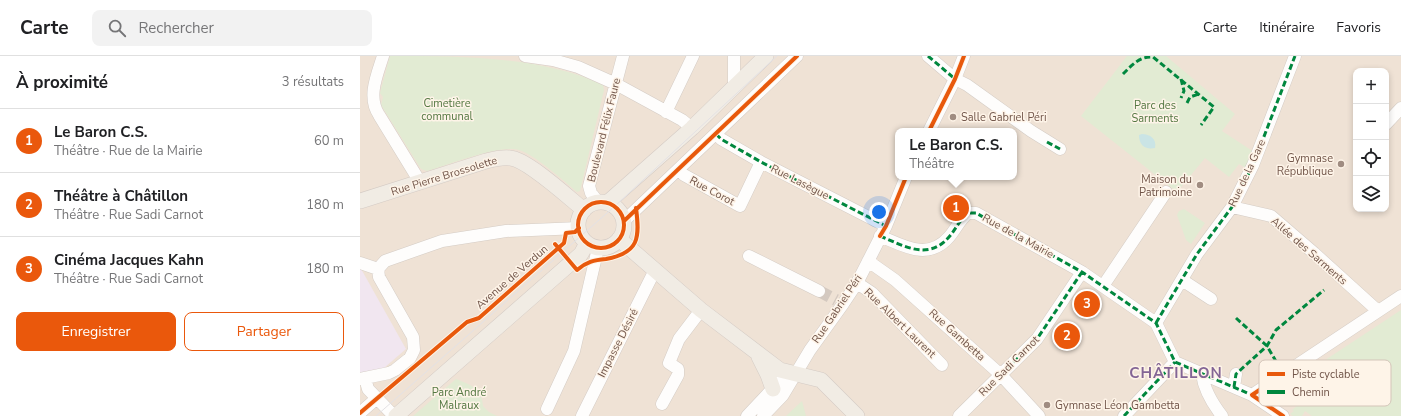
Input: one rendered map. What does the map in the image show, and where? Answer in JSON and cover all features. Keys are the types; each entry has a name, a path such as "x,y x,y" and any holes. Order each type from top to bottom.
{"main road":[{"path":"603,202 692,128 766,56"},
{"name":"Rue Pierre Brossolette","path":"360,201 486,161 511,158 521,161 584,210"},
{"path":"603,202 615,206 624,221 623,233 619,239 614,244 606,247 593,245 581,235 578,222 584,210 593,203 603,202"},
{"path":"619,239 701,310 780,370 820,380 857,416"},
{"path":"395,416 593,245"},
{"path":"756,352 768,375 773,389"}],"street":[{"path":"383,56 373,92 374,106 376,112 420,182"},
{"path":"525,56 554,60 578,67 616,84 682,120 692,128"},
{"name":"Boulevard Félix Faure","path":"603,202 591,193 589,186 623,56"},
{"path":"666,112 693,56"},
{"path":"734,56 734,88"},
{"path":"624,221 797,56"},
{"path":"928,56 955,79 967,84 1047,142 1060,149"},
{"path":"930,128 955,79 964,56"},
{"name":"Rue de la Gare","path":"1156,323 1196,254 1232,207 1253,165 1295,56"},
{"path":"1389,121 1401,108"},
{"name":"Rue Lasègue","path":"716,134 721,139 883,231"},
{"name":"Rue Corot","path":"684,175 740,206 761,162"},
{"name":"Rue Gabriel Péri","path":"763,416 783,395 840,302 857,283 883,231 905,180"},
{"path":"1103,286 1166,192"},
{"name":"Allée des Sarments","path":"1232,207 1271,216 1378,311"},
{"name":"Rue de la Mairie","path":"883,231 913,249 931,249 948,238 968,213 974,212 1082,272 1156,323"},
{"path":"395,416 368,389 362,379 389,373 395,370 410,358 414,350 413,338 379,277 378,269 385,261 442,241 506,231 579,228"},
{"path":"547,409 574,351 593,245"},
{"path":"749,256 819,291"},
{"name":"Rue Gambetta","path":"868,261 895,280 1001,375 1039,416"},
{"path":"360,263 378,269"},
{"name":"Impasse Désiré","path":"582,416 655,270"},
{"name":"Rue Sadi Carnot","path":"959,416 1037,339 1082,272"},
{"path":"1182,280 1211,299"},
{"name":"Rue Albert Laurent","path":"857,283 872,293 942,365"},
{"path":"1306,360 1401,296"},
{"path":"662,404 678,375 678,369 669,362 676,345 701,310"},
{"path":"1156,323 1175,362 1252,395 1259,400"},
{"path":"1124,416 1175,362"},
{"path":"747,416 780,382 796,374"},
{"path":"1202,374 1204,386 1222,416"},
{"path":"1234,388 1236,374"},
{"path":"1252,395 1259,391"},
{"path":"360,413 377,398"},
{"path":"1268,406 1283,416"}],"shaded area":[{"path":"360,56 1401,56 1401,416 360,416"},
{"path":"360,267 406,349 384,368 360,373"}],"green space":[{"name":"Cimetière communal","path":"390,56 444,56 527,63 579,75 603,85 604,90 580,191 577,192 541,162 519,150 510,149 487,152 427,171 421,169 381,105 383,97 380,93"},
{"name":"Parc des Sarments","path":"1127,56 1166,56 1235,114 1222,131 1254,152 1246,168 1239,164 1229,177 1205,158 1177,192 1081,116"},
{"path":"1184,209 1205,223 1191,244 1186,240 1177,215 1179,211"},
{"path":"1401,310 1401,416 1312,416 1305,411 1302,416 1293,416 1290,414 1297,406 1391,406 1391,360 1325,360"},
{"name":"Parc André Malraux","path":"456,379 475,388 480,395 483,406 489,412 497,416 413,416"},
{"path":"802,401 806,416 786,416"}],"water":[{"path":"1139,135 1148,135 1154,140 1155,148 1148,148 1141,144"}],"tunnel":[{"path":"819,291 836,300"}],"tram line":[{"path":"376,416 615,206 777,56"}],"marked path":[{"path":"928,56 955,79"},
{"path":"1156,323 1197,254 1232,207 1253,165 1295,56"},
{"path":"1123,74 1133,64 1140,60 1153,57 1214,107 1201,125"},
{"path":"1181,79 1184,91 1181,98"},
{"path":"1187,103 1190,97 1199,94"},
{"path":"716,134 721,139 761,162 886,226"},
{"path":"1047,142 1060,149"},
{"path":"880,236 907,247 924,250 933,248 941,244 949,237 968,213 976,213 1082,272 1156,323 1175,362 1252,395 1255,394"},
{"path":"1001,375 1037,339 1082,272"},
{"path":"1234,387 1236,374 1267,346 1276,330 1324,290"},
{"path":"1236,318 1267,346 1275,360"},
{"path":"1124,416 1175,362"}],"cycle path":[{"path":"624,221 797,56"},
{"path":"930,128 955,79 964,56"},
{"path":"880,236 886,226 905,180"},
{"path":"601,202 614,206 620,212 624,225 620,238 614,244 601,248 588,244 582,238 578,225 582,212 588,206 601,202"},
{"path":"555,244 577,270 590,262 625,253 631,248 637,236 638,228 636,208"},
{"name":"Avenue de Verdun","path":"360,413 467,322 479,318 564,243 566,233 575,232 579,228"},
{"path":"1259,390 1252,395 1259,400"},
{"path":"1268,406 1283,416"}],"place":[{"name":"Salle Gabriel Péri","path":"953,117"},
{"name":"Gymnase République","path":"1341,164"},
{"name":"Maison du Patrimoine","path":"1200,185"},
{"name":"Le Baron C.S.","path":"956,208"},
{"name":"Cinéma Jacques Kahn","path":"1087,304"},
{"name":"Théâtre à Châtillon","path":"1067,336"},
{"name":"Gymnase Léon Gambetta","path":"1047,405"}],"district":[{"name":"CHÂTILLON","path":"1176,373"}]}
